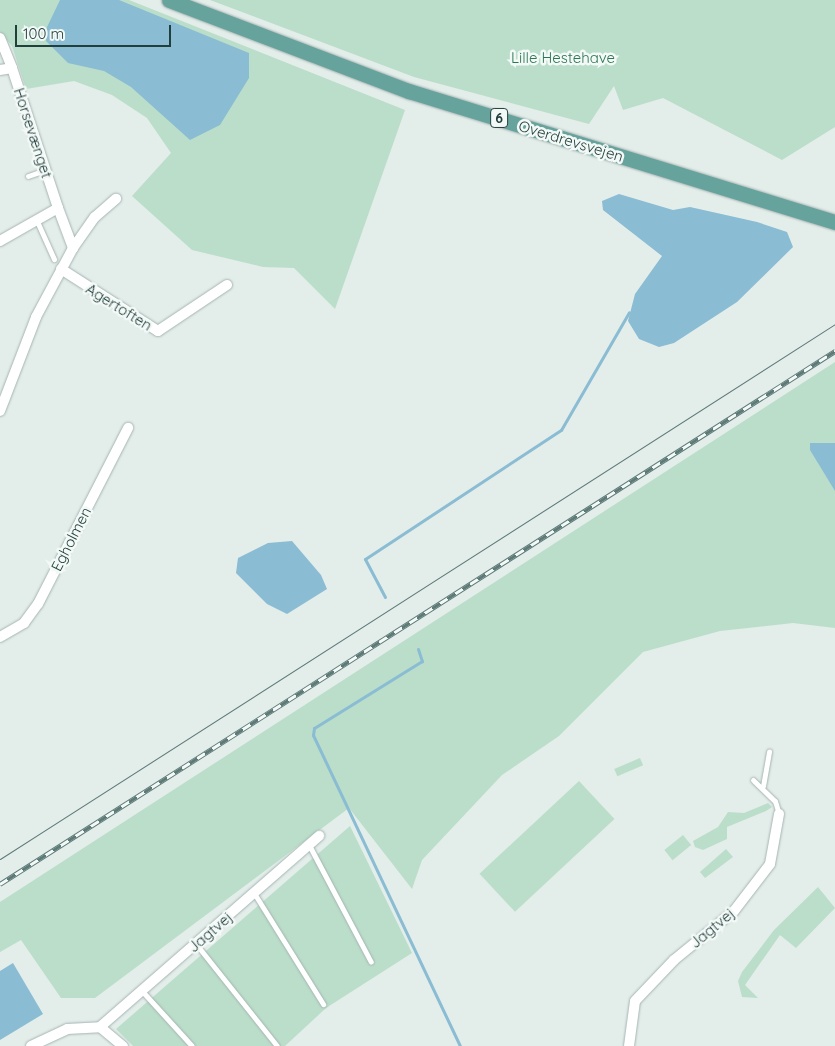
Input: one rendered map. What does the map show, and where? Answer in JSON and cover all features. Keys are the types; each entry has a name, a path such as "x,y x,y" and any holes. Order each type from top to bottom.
{"main road":[{"name":"Overdrevsvejen","path":"169,0 409,91 835,222"}],"street":[{"path":"0,38 12,68"},
{"name":"Horsevænget","path":"0,70 12,68 73,248"},
{"path":"0,411 36,317 61,269 95,217 116,199"},
{"path":"0,241 36,218 58,208"},
{"name":"Agertoften","path":"61,269 158,331 227,285"},
{"name":"Egholmen","path":"0,637 24,623 38,604 128,428"},
{"name":"Jagtvej","path":"630,1046 635,1001 674,960 734,911 770,864 779,814"},
{"name":"Jagtvej","path":"100,1027 319,836"},
{"path":"31,1046 67,1029 100,1027 123,1046"}],"lane":[{"path":"28,176 45,170"},
{"path":"36,218 54,259"},
{"path":"752,780 763,786 769,752"},
{"name":"Jagtvej","path":"763,786 779,814"},
{"path":"309,845 371,962"},
{"path":"254,893 323,1004"},
{"path":"196,944 277,1046"},
{"path":"142,991 192,1046"}],"green space":[{"path":"0,0 129,0 405,110 335,309 294,268 263,267 192,250 132,196 171,153 147,118 112,95 74,81 26,89 12,46 0,32"},
{"name":"Lille Hestehave","path":"210,0 835,0 835,127 782,160 663,98 623,110 614,86 589,124 414,77"},
{"path":"835,362 835,628 793,623 720,631 643,652 559,736 502,775 422,860 412,889 349,808 95,998 61,998 21,940 0,952 0,902"},
{"path":"640,758 643,765 617,776 614,769"},
{"path":"579,781 614,819 515,912 480,874"},
{"path":"768,803 772,807 766,811 727,827 727,839 703,850 695,847 693,841 718,827 728,812 744,813"},
{"path":"350,826 412,953 326,1008 285,1046 133,1046 116,1029"},
{"path":"683,835 691,845 673,860 664,850"},
{"path":"726,849 733,857 705,878 700,872"},
{"path":"818,887 835,908 796,948 780,935 745,985 758,998 742,997 738,981 742,972 774,930"}],"water":[{"path":"60,0 119,0 249,53 249,78 220,125 190,140 131,87 104,71 68,63 46,41 47,27"},
{"path":"619,194 673,210 690,207 757,222 787,232 793,247 737,302 674,343 659,347 639,339 628,321 635,294 662,256 603,210 602,201"},
{"path":"810,443 835,443 835,491 810,450"},
{"path":"292,541 321,575 327,589 287,614 267,604 236,573 238,558 268,543"},
{"path":"13,963 43,1014 0,1040 0,971"}],"waterway":[{"path":"385,597 365,559 561,430 629,312"},
{"path":"418,649 422,661 314,728 313,735 460,1046"}],"tram line":[{"path":"0,859 835,324"}],"railway":[{"path":"0,884 835,351"}]}
